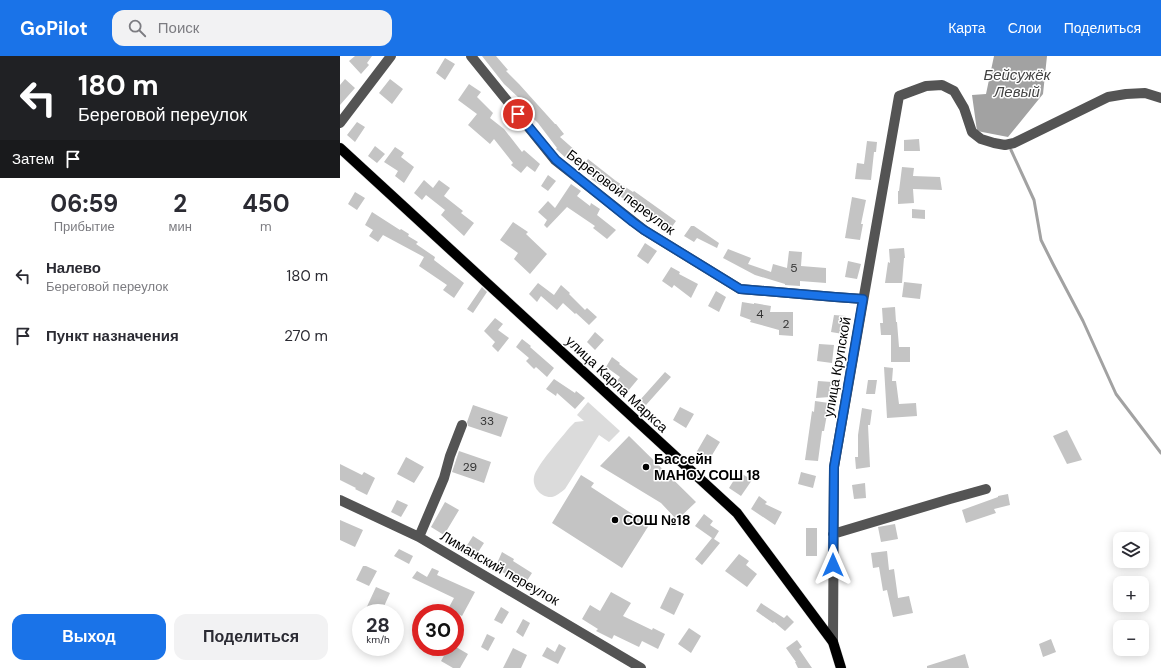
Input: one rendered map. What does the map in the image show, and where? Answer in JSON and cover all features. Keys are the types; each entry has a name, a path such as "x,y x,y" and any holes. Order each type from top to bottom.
{"main road":[{"name":"улица Карла Маркса","path":"340,148 737,513 833,642 841,668"}],"street":[{"path":"340,123 391,56"},
{"name":"Береговой переулок","path":"471,56 556,160 644,230 740,289 863,299"},
{"name":"улица Крупской","path":"833,642 834,467 899,96 926,86 942,85 954,91 964,108 972,132 981,139 1005,145 1014,143 1108,97 1145,93 1161,98"},
{"path":"419,537 444,478 450,456 462,425"},
{"path":"834,534 950,499 986,490"},
{"name":"Лиманский переулок","path":"340,500 419,537 641,668"}],"shaded area":[{"path":"588,402 620,431 609,442 599,435 565,489 552,497 544,496 538,491 534,484 536,472 544,459 570,427 575,422 584,421 577,415"}],"water":[{"name":"Бейсужёк Левый","path":"994,56 1047,56 1043,94 1008,137 977,131 972,95 986,94"}],"building":[{"path":"355,56 372,56 367,63 369,65 361,74 349,61"},
{"path":"482,56 496,56 508,70 506,71 556,124 564,134 560,137 577,152 571,160 567,159 556,149 557,148 538,123 528,113 530,112 516,99 518,97 504,84"},
{"path":"445,58 455,64 445,80 436,73"},
{"path":"345,79 355,88 340,105 340,85"},
{"path":"390,79 403,89 392,104 379,93"},
{"path":"469,84 481,92 477,97 493,113 490,118 504,129 522,152 524,150 540,164 535,172 527,166 521,173 511,165 513,163 494,139 490,144 468,125 477,114 458,100"},
{"path":"357,122 365,127 355,142 347,135"},
{"path":"919,139 920,151 904,151 904,140"},
{"path":"867,141 877,142 876,152 874,152 871,180 855,179 857,163 864,164"},
{"path":"375,146 385,154 377,163 368,156"},
{"path":"395,147 404,153 401,157 414,167 404,183 395,176 398,171 384,162"},
{"path":"588,159 616,181 633,192 634,191 676,221 669,231 603,184 602,186 591,179 593,177 582,168"},
{"path":"902,167 914,168 913,176 940,177 942,190 913,189 914,203 898,204 898,191"},
{"path":"548,175 556,181 548,191 541,186"},
{"path":"424,180 433,188 439,180 450,188 444,196 463,211 461,213 474,223 464,236 441,215 445,210 426,195 422,200 414,193"},
{"path":"571,184 581,191 577,196 590,206 591,203 600,209 597,215 616,230 607,239 593,228 595,226 567,207 547,228 544,225 547,220 538,212 548,201 555,208"},
{"path":"355,192 365,198 357,210 348,204"},
{"path":"852,197 866,200 861,224 863,224 860,240 845,238"},
{"path":"912,209 925,210 925,219 912,218"},
{"path":"372,212 409,234 408,236 418,242 416,244 435,257 434,260 464,283 454,298 443,290 447,285 419,266 424,257 383,235 378,242 369,236 373,230 365,225"},
{"path":"513,222 528,232 526,234 547,254 530,274 514,259 518,253 500,240"},
{"path":"691,226 694,226 719,243 717,248 697,238 694,242 684,236"},
{"path":"645,243 657,251 648,264 637,256"},
{"path":"904,248 905,258 902,283 885,283 888,262 890,263 889,249"},
{"path":"728,249 751,258 748,264 771,272 773,264 787,268 789,251 802,252 801,266 826,268 826,283 800,281 800,286 785,285 755,275 723,258"},
{"path":"848,261 861,264 857,279 845,277"},
{"path":"671,267 680,272 679,274 698,284 691,298 674,285 672,288 662,281"},
{"path":"904,282 922,284 920,299 902,297"},
{"path":"538,283 554,295 561,285 585,310 587,308 597,317 589,325 563,303 557,310 541,296 537,302 529,294"},
{"path":"482,287 487,292 473,313 467,309"},
{"path":"716,291 726,297 719,312 708,306"},
{"path":"742,302 771,306 770,312 793,312 793,336 779,335 779,330 750,322 751,320 740,316"},
{"path":"895,307 899,347 910,347 910,362 891,362 891,335 881,335 880,323 883,323 882,308"},
{"path":"834,315 846,316 843,334 831,332"},
{"path":"495,318 503,324 498,330 509,338 498,352 492,346 495,342 484,331"},
{"path":"595,332 604,340 595,350 587,342"},
{"path":"522,339 554,368 547,377 536,367 534,369 526,361 529,358 516,347"},
{"path":"819,344 834,345 832,363 817,361"},
{"path":"612,357 638,379 628,391 616,382 620,377 606,367"},
{"path":"884,367 893,368 892,381 896,381 899,404 916,403 917,416 887,418"},
{"path":"665,372 671,377 646,405 640,400"},
{"path":"554,379 575,393 576,391 585,398 575,409 557,393 556,396 546,389"},
{"path":"868,380 877,380 875,394 866,394"},
{"path":"818,381 832,382 830,397 816,398"},
{"path":"815,401 829,403 824,431 822,431 818,461 805,460 812,411 814,412"},
{"path":"473,405 508,417 501,437 468,426 467,422"},
{"path":"680,407 694,414 686,428 673,420"},
{"path":"862,408 872,410 870,425 868,425 870,467 856,469 855,457 858,457 858,435"},
{"path":"1067,430 1082,460 1067,464 1053,436"},
{"path":"707,434 720,442 709,460 696,453"},
{"path":"629,436 696,502 677,520 661,503 600,466"},
{"path":"459,451 491,462 484,483 452,472"},
{"path":"406,457 424,467 414,483 397,474"},
{"path":"340,464 362,475 364,472 375,478 367,495 340,480"},
{"path":"739,472 752,480 741,496 729,488"},
{"path":"801,472 816,476 813,488 798,484"},
{"path":"581,475 594,483 591,487 637,517 639,514 651,522 622,568 552,523"},
{"path":"865,483 866,498 854,499 852,485"},
{"path":"1008,494 1010,505 994,509 996,513 966,523 962,510 998,496"},
{"path":"759,496 767,502 765,504 782,512 775,525 751,509"},
{"path":"397,500 408,505 401,517 391,512"},
{"path":"445,502 459,510 444,535 431,527"},
{"path":"704,514 713,521 710,525 719,531 714,539 720,543 702,565 695,559 712,538 695,526"},
{"path":"340,520 363,530 355,547 340,540"},
{"path":"895,524 898,539 881,542 878,527"},
{"path":"806,528 817,528 817,556 806,556"},
{"path":"473,536 484,543 473,560 462,553"},
{"path":"399,549 413,556 409,564 394,556"},
{"path":"887,551 889,570 894,569 898,598 909,596 913,613 893,617 887,590 883,591 879,567 873,568 871,553"},
{"path":"502,552 532,573 523,587 516,582 517,580 495,568"},
{"path":"739,554 749,561 746,565 757,574 747,587 725,571"},
{"path":"363,566 377,571 369,586 356,580"},
{"path":"432,568 439,571 437,575 475,592 464,612 464,604 451,604 454,598 412,578 417,571 427,577"},
{"path":"376,587 390,593 385,604 368,604"},
{"path":"670,587 684,594 674,615 660,608"},
{"path":"611,592 631,603 623,616 652,630 653,628 665,634 658,649 642,641 639,647 614,635 612,639 596,631 598,629 582,619 590,605 600,611"},
{"path":"761,603 784,618 787,615 794,622 785,631 756,611"},
{"path":"501,607 509,612 502,624 494,620"},
{"path":"523,619 530,623 523,637 516,632"},
{"path":"689,628 701,636 691,653 678,644"},
{"path":"487,634 495,638 488,651 481,647"},
{"path":"1051,639 1056,652 1043,657 1039,644"},
{"path":"797,640 802,647 799,649 812,668 798,668 796,662 786,648"},
{"path":"559,644 566,648 558,664 542,656 547,647 555,652"},
{"path":"513,648 527,655 521,668 503,668"},
{"path":"464,652 468,654 460,668 453,668 441,661 444,656 464,656"},
{"path":"965,654 969,668 927,668 927,666"}],"waterway":[{"path":"1011,150 1034,200 1041,240 1083,321 1116,394 1161,453"}],"place":[{"name":"Бассейн МАНОУ СОШ 18","path":"646,467"},
{"name":"СОШ №18","path":"615,520"}],"route":[{"path":"518,114 556,160 633,222 740,289 863,299 834,467 833,565"}]}
